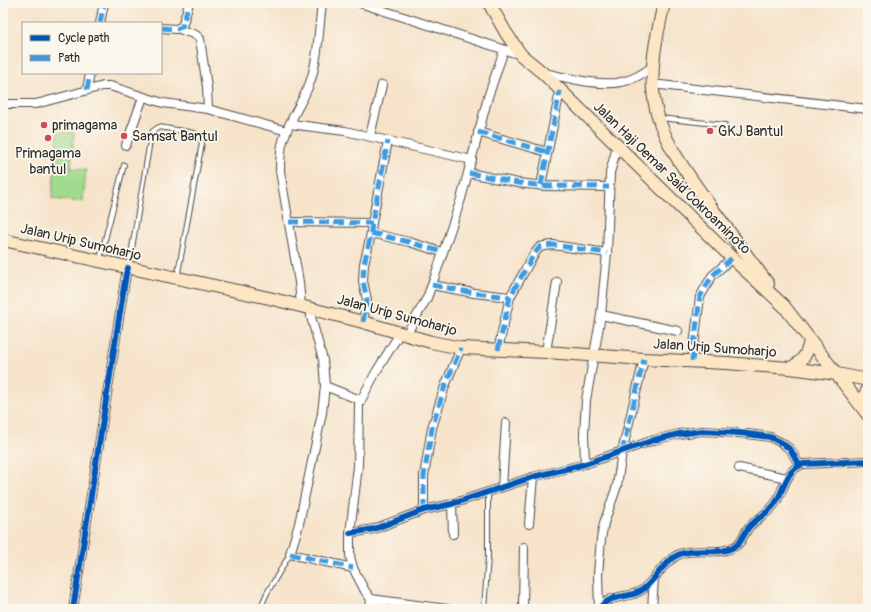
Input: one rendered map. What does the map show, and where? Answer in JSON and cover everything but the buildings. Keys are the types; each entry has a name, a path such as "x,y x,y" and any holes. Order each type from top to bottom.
{"main road":[{"name":"Jalan Haji Oemar Said Cokroaminoto","path":"489,3 506,33 521,55 543,73 732,258 784,306 867,414"},
{"path":"664,3 652,67 652,84 658,118 668,142 694,183 784,306"},
{"name":"Jalan Urip Sumoharjo","path":"3,240 306,307 431,342 461,348 790,368 837,374 868,380"},
{"path":"790,368 803,360 807,354 810,341"},
{"path":"867,414 864,397 868,389"}],"street":[{"path":"100,22 104,3"},
{"path":"179,28 183,25 189,3"},
{"path":"322,3 310,84 289,128 281,149 280,171 299,282 306,307 311,316 323,360 325,386 322,413 299,524 290,554 353,568"},
{"path":"360,3 521,55"},
{"path":"162,28 179,28 182,31 196,34 200,39 206,80 208,109"},
{"path":"370,609 371,599 353,568 350,556 350,533 358,466 358,415 360,400 427,298 469,173 478,132 504,50"},
{"path":"543,73 606,84 621,82 638,77 652,67"},
{"path":"87,90 90,74"},
{"path":"652,84 868,109"},
{"path":"370,136 382,85"},
{"path":"3,104 36,104 87,90 110,86 163,103 208,109 289,128 345,131 472,160"},
{"path":"541,185 560,91"},
{"path":"126,145 143,97"},
{"path":"478,132 547,152"},
{"path":"363,322 367,300 363,282 364,264 388,141"},
{"path":"585,464 585,417 593,355 601,315 607,253 611,165 617,146"},
{"path":"469,173 541,185 609,187"},
{"path":"289,222 372,223"},
{"path":"371,234 409,242 442,252"},
{"path":"498,350 510,297 534,254 540,247 558,246 607,253"},
{"path":"692,361 700,297 712,276 732,258"},
{"path":"72,609 128,268"},
{"path":"546,352 557,282"},
{"path":"432,285 474,293 510,297"},
{"path":"601,315 678,332"},
{"path":"424,510 424,476 432,428 445,386 461,348"},
{"path":"599,609 598,574 601,538 604,523 617,486 622,452 644,359"},
{"path":"325,386 360,400"},
{"path":"502,487 506,423"},
{"path":"350,533 386,526 424,510 452,504 533,477 585,464 654,440 679,434 702,431 740,433 770,437 782,443 791,450 799,465"},
{"path":"599,609 607,600 629,595 642,590 672,559 680,554 721,551 733,548 738,544 749,527 774,506 787,478 796,466 868,461"},
{"path":"738,468 787,478"},
{"path":"529,524 533,477"},
{"path":"452,504 453,534"},
{"path":"523,609 524,547"},
{"path":"652,609 654,578"},
{"path":"371,599 447,609"}],"lane":[{"path":"658,118 725,125"},
{"path":"128,268 151,135 153,131 159,127 194,133 198,135 202,143 177,279"},
{"path":"99,262 124,165"},
{"path":"484,609 488,556 488,492"},
{"path":"265,609 261,607 267,593 290,554"}],"green space":[{"path":"58,132 74,133 71,168 86,170 83,202 52,199"}],"marked path":[{"path":"100,22 104,3"},
{"path":"162,28 176,29 182,27 189,3"},
{"path":"87,90 90,74"},
{"path":"541,185 560,91"},
{"path":"478,132 547,152"},
{"path":"363,322 367,300 363,281 364,264 388,141"},
{"path":"469,173 518,183 545,186 609,187"},
{"path":"289,222 372,223"},
{"path":"371,233 442,252"},
{"path":"498,350 510,297 534,254 540,247 553,245 607,253"},
{"path":"692,361 700,297 712,276 732,258"},
{"path":"432,285 474,293 510,297"},
{"path":"424,510 424,476 432,428 445,386 461,348"},
{"path":"622,452 644,359"},
{"path":"290,554 353,568"}],"cycle path":[{"path":"73,609 128,268"},
{"path":"350,533 374,529 424,510 452,504 533,477 585,464 654,440 679,434 702,431 740,433 770,437 782,443 791,450 799,465"},
{"path":"599,609 609,600 631,595 642,590 669,561 680,554 694,551 717,551 731,549 737,545 749,527 774,505 792,471 797,467 803,464 868,461"}],"place":[{"name":"primagama","path":"44,125"},
{"name":"GKJ Bantul","path":"710,131"},
{"name":"Samsat Bantul","path":"124,136"},
{"name":"Primagama bantul","path":"48,138"}]}
